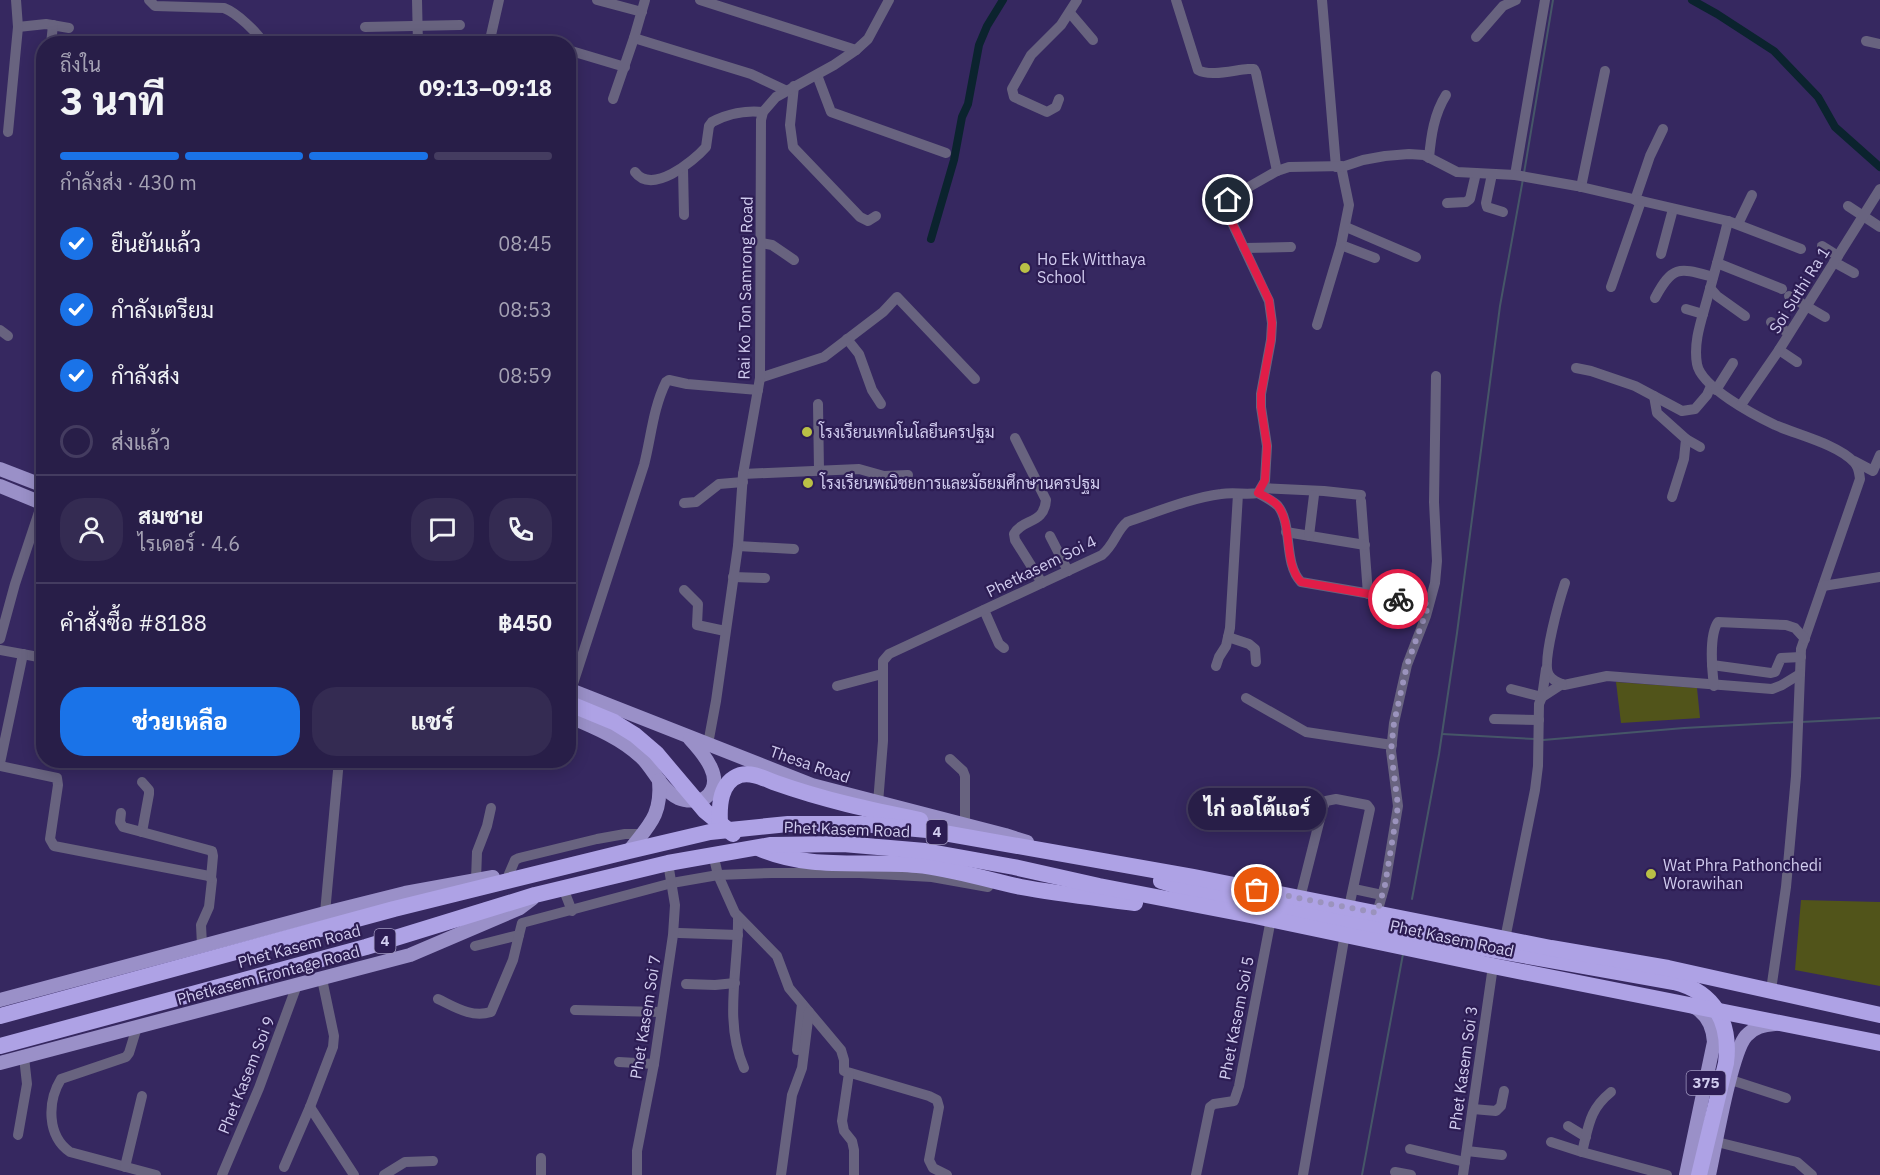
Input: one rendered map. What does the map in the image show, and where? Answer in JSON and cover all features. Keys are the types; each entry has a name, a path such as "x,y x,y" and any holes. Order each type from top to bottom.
{"highway":[{"path":"576,703 635,735 656,753 705,811 745,842 782,858 832,864 898,864 946,870 1022,887 1142,904 1263,917"},
{"path":"720,823 720,803 723,791 739,776 749,774 825,800 941,824 992,842"},
{"name":"Phet Kasem Road","path":"0,1016 394,909 629,851 710,832 788,824 884,826 927,830 1668,968 1880,1014"},
{"name":"Phet Kasem Road","path":"0,1046 366,947 563,888 713,854 771,845 843,844 925,851 1263,917 1493,966 1880,1043"},
{"path":"1083,858 1183,888 1460,944 1688,986 1709,1000 1722,1019 1728,1045 1726,1063 1699,1175"},
{"path":"0,1026 4,1031 0,1046"}],"main road":[{"path":"0,469 36,483"},
{"path":"0,486 36,500"},
{"name":"Thesa Road","path":"576,702 708,744 812,785 965,824 1023,841 1047,852"},
{"path":"576,707 591,726 624,744 640,756 669,793 679,799 691,801 706,797 712,788 714,778 705,754 688,737"},
{"path":"629,851 652,824 657,811 659,780"},
{"name":"4","path":"0,1000 405,893 509,874 538,874"},
{"name":"Phetkasem Frontage Road","path":"0,1063 410,955 520,908 535,895"},
{"path":"1685,1003 1696,1008 1710,1022 1714,1042 1722,1040 1731,1042 1740,1048"},
{"name":"375","path":"1709,1175 1731,1080 1744,1039 1757,1028 1780,1023"},
{"name":"375","path":"1686,1175 1714,1042"}],"street":[{"path":"8,132 18,27 16,0"},
{"path":"148,0 155,6 224,8 251,26 258,36"},
{"path":"417,0 418,36"},
{"path":"491,36 499,0"},
{"path":"597,0 642,12"},
{"path":"613,99 645,0"},
{"path":"700,0 721,3 856,50"},
{"path":"635,172 641,178 646,179 669,175 683,168 706,147 709,126 712,122 753,110 763,112 769,103 791,88 817,75 856,50 868,39 890,0"},
{"path":"1059,99 1056,106 1047,112 1014,97 1012,89 1031,55 1070,13 1077,0"},
{"path":"1176,0 1198,70 1210,73 1254,69 1277,171"},
{"path":"1317,325 1341,245 1349,205 1338,167 1322,0"},
{"path":"1476,37 1503,6 1516,0"},
{"path":"1520,176 1545,0"},
{"path":"1070,13 1093,40"},
{"path":"18,27 38,24 69,28"},
{"path":"52,36 53,25"},
{"path":"365,27 460,25"},
{"path":"634,38 791,88"},
{"path":"1866,41 1880,44"},
{"path":"576,52 625,67"},
{"path":"1581,187 1605,71"},
{"path":"817,75 831,112 946,153"},
{"path":"791,88 790,125 793,147 860,217 868,221 876,216"},
{"path":"1429,158 1435,119 1446,95"},
{"name":"Rai Ko Ton Samrong Road","path":"708,744 738,546 743,478 760,378 761,120 763,112"},
{"path":"1611,287 1650,156 1663,129"},
{"path":"1429,604 1301,582 1296,578 1279,508 1260,490 1265,480 1267,446 1261,394 1271,340 1272,323 1269,300 1227,212 1228,200 1277,171 1289,167 1338,167 1385,156 1409,154 1429,158 1450,170 1520,176 1581,187 1733,222 1801,249"},
{"path":"683,168 684,215"},
{"path":"1447,203 1466,202 1470,199 1476,173"},
{"path":"1492,174 1487,207 1503,212"},
{"name":"Soi Suthi Ra 1","path":"1741,405 1779,350 1880,189"},
{"path":"1752,195 1733,222 1717,263 1703,314 1696,353 1698,367 1704,380 1713,388 1774,424 1817,440 1873,471 1880,455"},
{"path":"1848,206 1880,227"},
{"path":"1661,254 1673,208"},
{"path":"1346,226 1416,257"},
{"path":"761,243 772,245 794,260"},
{"path":"1341,245 1375,258"},
{"path":"1822,246 1854,273"},
{"path":"1244,248 1291,247"},
{"path":"1717,263 1786,292 1825,317"},
{"path":"1655,298 1667,278 1685,270 1712,283 1717,296 1745,316"},
{"path":"760,378 824,357 883,312 897,297 975,379"},
{"path":"1686,309 1703,314"},
{"path":"1772,321 1789,333"},
{"path":"847,339 859,354 872,390 881,404"},
{"path":"1779,350 1797,362"},
{"path":"1576,368 1635,386 1673,407 1688,411 1700,404 1733,363"},
{"path":"1377,913 1398,806 1392,745 1394,723 1402,682 1435,583 1437,561 1434,501 1436,376"},
{"path":"576,681 648,452 649,433 666,382 669,380 687,384 758,390"},
{"path":"1654,396 1657,413 1686,439 1700,447"},
{"path":"818,404 819,471"},
{"path":"1015,438 1046,500 1045,509 1041,515 1017,529 1014,534 1015,540 1042,583"},
{"path":"1672,497 1684,459 1686,439"},
{"path":"1772,990 1788,868 1801,657 1805,639 1860,479 1859,469 1854,461"},
{"path":"684,503 696,502 719,484 743,478 859,469 884,476 908,475"},
{"name":"Phetkasem Soi 4","path":"882,674 883,661 890,654 1102,555 1112,547 1121,527 1127,522 1206,497 1260,490 1324,491 1361,498 1365,545"},
{"path":"1216,666 1226,646 1231,616 1238,494"},
{"path":"1309,536 1314,495"},
{"path":"0,639 15,584 36,523"},
{"path":"1286,532 1365,545 1368,594"},
{"path":"1050,536 1068,571"},
{"path":"738,546 794,549"},
{"path":"733,577 765,578"},
{"path":"1823,586 1880,577"},
{"path":"1505,939 1535,790 1539,720 1549,646 1559,599 1565,583"},
{"path":"684,590 698,604 697,625 725,631"},
{"path":"984,610 999,644 1004,648"},
{"path":"1714,686 1712,665 1714,628 1718,622 1786,625 1795,628 1805,639"},
{"path":"1228,638 1249,644 1255,649 1256,662"},
{"path":"0,650 36,656"},
{"path":"23,654 0,764 57,778 50,839 54,846 211,878"},
{"path":"1775,672 1781,658 1801,657"},
{"path":"1712,665 1759,673 1775,672 1791,681"},
{"path":"1546,669 1550,678 1562,684"},
{"path":"837,686 882,674 883,741 878,803"},
{"path":"1511,689 1542,697 1562,684 1607,676 1772,689 1791,681 1800,674"},
{"path":"1246,698 1306,732 1392,745"},
{"path":"1494,719 1539,720"},
{"path":"950,759 963,771 965,776 965,824"},
{"path":"325,913 338,768"},
{"path":"142,782 149,794 142,832"},
{"path":"1300,898 1323,807 1326,801 1336,798 1367,805 1370,809 1349,907"},
{"path":"476,880 477,852 491,808"},
{"path":"121,813 120,822 123,827 212,851 209,907 201,925 202,945"},
{"path":"509,874 515,860 519,858 597,839 625,834 643,834"},
{"path":"713,854 718,875 738,917 777,956 789,988 841,1050 846,1072 842,1121 844,1131 852,1141 854,1175"},
{"name":"Phet Kasem Soi 7","path":"637,1175 638,1151 654,1064 673,935 675,905 668,863"},
{"path":"505,914 516,922 522,923 672,883 718,875 860,873 932,877 998,889 1022,887"},
{"path":"563,888 572,911"},
{"path":"1354,889 1382,895"},
{"path":"738,917 732,1016 738,1053 744,1068"},
{"name":"Phet Kasem Soi 5","path":"1197,1175 1210,1107 1214,1104 1234,1101 1239,1086 1263,917"},
{"path":"438,999 467,1012 478,1014 491,1012 513,960 522,923"},
{"path":"679,933 738,935"},
{"path":"1303,1175 1345,934"},
{"path":"475,946 519,935"},
{"name":"Phet Kasem Soi 3","path":"1463,1175 1493,966"},
{"path":"284,1167 333,1047 334,1036 322,979"},
{"path":"686,984 735,983"},
{"name":"Phet Kasem Soi 9","path":"222,1175 259,1088 297,985"},
{"path":"797,1050 805,1008"},
{"path":"781,1175 792,1095 802,1068 805,1008"},
{"path":"575,1010 661,1012"},
{"path":"137,1027 126,1057 61,1078 57,1085 51,1116 54,1134 63,1147 70,1152 156,1175"},
{"path":"18,1135 27,1084 24,1057"},
{"path":"619,1062 654,1064"},
{"path":"846,1072 937,1100 939,1107 929,1160 933,1168 947,1175"},
{"path":"1731,1080 1786,1098"},
{"path":"1473,1109 1496,1111 1501,1106 1504,1091"},
{"path":"1582,1152 1594,1110 1598,1103 1611,1092"},
{"path":"125,1167 142,1096"},
{"path":"310,1107 354,1175"},
{"path":"1568,1126 1586,1137"},
{"path":"1551,1142 1667,1175"},
{"path":"1717,1142 1797,1162 1812,1175"},
{"path":"1410,1149 1466,1156 1502,1155"},
{"path":"541,1158 541,1175"},
{"path":"384,1175 405,1162 433,1161"},
{"path":"1395,1172 1411,1175"}],"shaded area":[{"path":"1616,682 1697,688 1700,718 1621,723"},
{"path":"1801,900 1880,902 1880,986 1795,970"}],"waterway":[{"path":"931,239 954,160 962,117 968,104 979,45 987,26 1003,0"},
{"path":"1524,173 1553,0"},
{"path":"1692,0 1774,51 1818,97 1835,127 1880,167"},
{"path":"1412,899 1439,754 1500,306 1523,179"},
{"path":"1801,722 1880,718"},
{"path":"1543,740 1684,728 1795,722"},
{"path":"1442,734 1535,739"},
{"path":"1362,1175 1403,954"}],"way so far":[{"path":"1257,890 1377,913 1385,885 1398,806 1391,751 1394,723 1407,665 1429,604 1398,599"}],"place":[{"name":"Ho Ek Witthaya School","path":"1025,268"},
{"name":"โรงเรียนเทคโนโลยีนครปฐม","path":"807,432"},
{"name":"โรงเรียนพณิชยการและมัธยมศึกษานครปฐม","path":"808,483"},
{"name":"Wat Phra Pathonchedi Worawihan","path":"1651,874"},
{"name":"ไก่ ออโต้แอร์","path":"1257,890"}],"route":[{"path":"1228,200 1227,212 1269,300 1272,323 1265,382 1261,394 1267,446 1265,480 1258,493 1279,508 1296,578 1301,582 1307,585 1398,599"}]}
